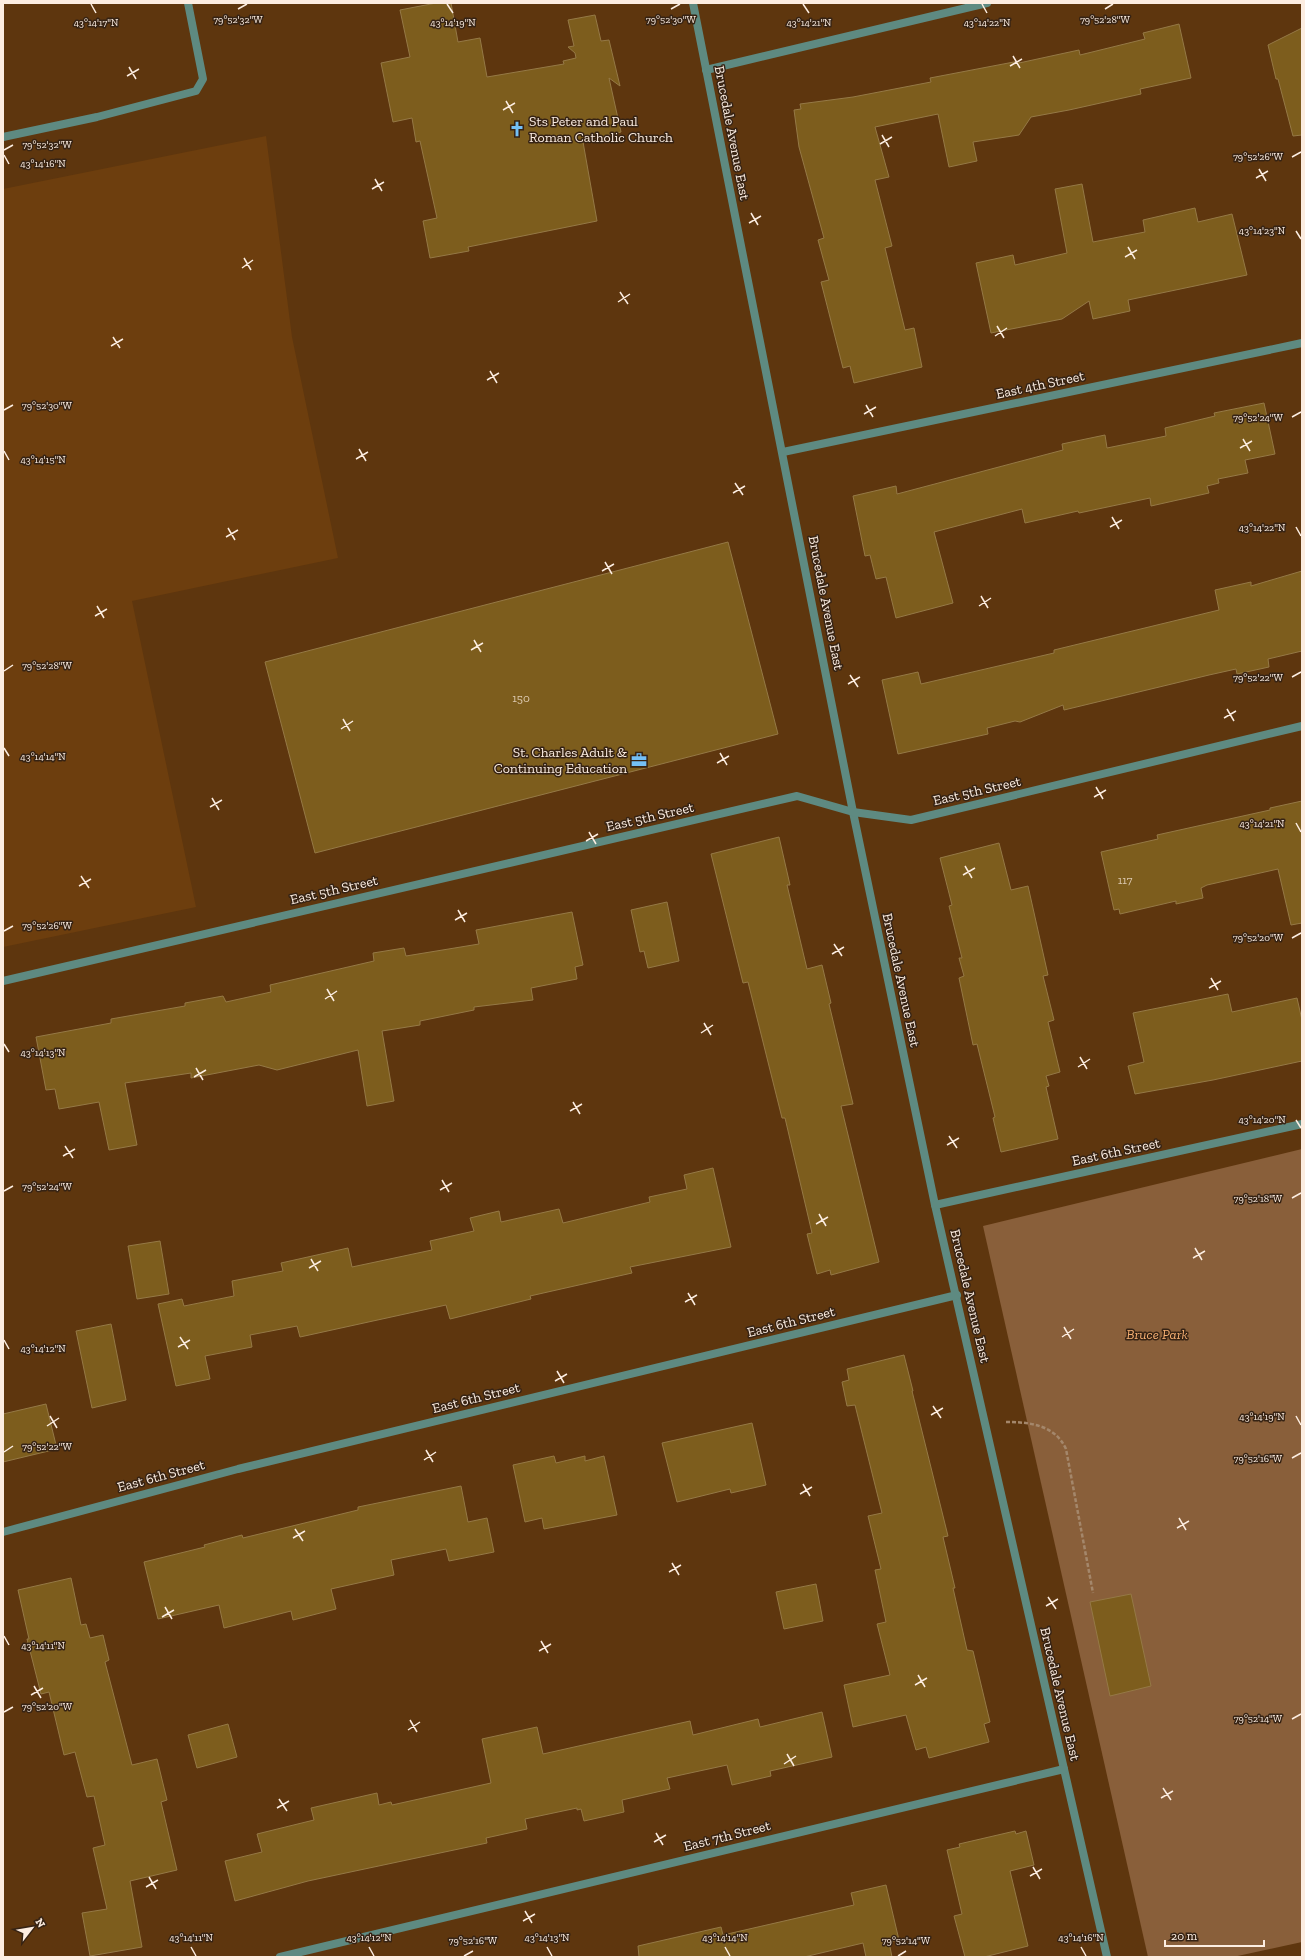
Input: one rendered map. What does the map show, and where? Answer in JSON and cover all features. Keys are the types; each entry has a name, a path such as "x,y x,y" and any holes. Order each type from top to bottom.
{"street":[{"path":"3,137 97,117 196,91 203,79 188,3"},
{"name":"Brucedale Avenue East","path":"693,3 853,812 935,1205 1107,1957"},
{"path":"706,70 987,3"},
{"name":"East 4th Street","path":"783,452 1302,342"},
{"name":"East 5th Street","path":"3,981 797,796 853,812 911,820 1302,726"},
{"name":"East 6th Street","path":"935,1205 1302,1124"},
{"name":"East 6th Street","path":"3,1532 238,1469 956,1295"},
{"name":"East 7th Street","path":"280,1957 1064,1769"}],"path":[{"path":"985,1422 1019,1422 1049,1429 1057,1434 1062,1441 1066,1449 1093,1593"}],"shaded area":[{"path":"266,136 292,337 338,558 132,601 196,907 3,947 3,189"}],"green space":[{"name":"Bruce Park","path":"1302,1149 1302,1942 1233,1957 1148,1957 983,1226"}],"building":[{"name":"Sts Peter and Paul Roman Catholic Church","path":"436,3 451,3 458,42 480,38 487,77 564,64 563,61 576,58 575,53 568,47 574,46 568,20 595,15 601,41 609,40 620,86 609,78 621,132 583,142 597,221 468,247 469,251 430,258 423,221 437,218 420,141 416,142 412,118 393,122 381,63 410,57 400,10"},
{"path":"1179,24 1191,78 1140,89 1141,94 1031,117 1019,135 973,142 977,161 949,167 938,114 875,127 889,177 875,180 892,246 885,248 905,330 914,328 922,367 854,383 850,366 843,368 821,282 829,280 818,240 824,238 799,147 794,110 801,109 800,104 853,97 931,82 930,78 1019,61 1019,63 1079,50 1080,55 1145,39 1143,33"},
{"path":"1302,28 1302,135 1293,136 1278,79 1276,79 1268,45"},
{"path":"1082,184 1093,242 1145,232 1143,220 1195,208 1198,222 1232,214 1247,275 1128,300 1130,311 1093,319 1089,301 1062,319 991,333 976,263 1013,255 1015,265 1067,253 1055,189"},
{"path":"1264,403 1275,454 1245,460 1248,473 1218,479 1219,483 1207,486 1209,493 1151,506 1150,498 1079,513 1078,511 1025,523 1022,509 934,532 953,603 896,618 886,577 876,579 870,555 865,556 853,496 896,486 897,494 1063,450 1062,444 1105,435 1107,448 1166,436 1165,428 1215,416 1214,413"},
{"path":"728,542 778,734 315,853 265,662"},
{"path":"1302,571 1302,651 1268,659 1269,667 1237,674 1236,669 1064,710 1063,705 1020,722 1015,721 987,728 988,734 898,754 882,680 918,672 921,684 1054,653 1054,650 1219,610 1215,590 1251,582 1251,586"},
{"path":"1302,801 1302,923 1291,925 1278,869 1207,885 1201,888 1203,898 1176,904 1176,901 1120,914 1119,909 1114,910 1101,852 1158,839 1157,835 1270,810 1270,808"},
{"path":"779,837 790,885 787,885 807,969 822,965 831,1003 829,1004 853,1104 841,1106 879,1262 831,1275 830,1270 817,1274 807,1234 812,1233 785,1118 782,1118 748,982 743,983 711,854"},
{"path":"999,843 1011,890 1028,886 1048,975 1043,976 1054,1020 1048,1022 1060,1072 1046,1076 1049,1086 1046,1087 1058,1139 1001,1152 993,1118 995,1117 977,1044 973,1045 959,978 964,976 959,958 962,958 949,906 952,905 940,858"},
{"path":"667,902 679,961 648,968 644,951 640,952 631,910"},
{"path":"572,912 583,965 575,967 577,979 531,988 533,1000 474,1007 474,1010 420,1021 420,1025 382,1031 394,1101 367,1106 358,1050 277,1070 259,1065 191,1078 191,1073 125,1083 137,1145 109,1150 99,1102 59,1109 55,1089 46,1090 36,1037 111,1023 111,1019 185,1006 185,1003 223,996 226,1002 271,992 270,985 374,961 373,953 404,948 406,956 479,944 476,930"},
{"path":"1228,994 1232,1012 1297,998 1302,1020 1302,1061 1213,1080 1135,1094 1128,1066 1144,1062 1133,1013"},
{"path":"713,1168 731,1247 630,1267 632,1273 530,1296 531,1299 450,1319 446,1305 300,1337 297,1326 250,1335 252,1347 205,1356 210,1379 176,1386 158,1304 182,1299 184,1306 234,1296 232,1281 283,1271 281,1263 348,1248 352,1267 432,1250 430,1241 474,1231 470,1218 499,1211 501,1222 559,1209 563,1223 650,1202 649,1197 687,1189 684,1175"},
{"path":"160,1241 169,1294 137,1299 128,1246"},
{"path":"111,1324 126,1400 92,1408 76,1331"},
{"path":"904,1355 948,1536 943,1537 967,1650 973,1651 990,1722 984,1724 989,1742 929,1758 926,1747 916,1750 906,1715 853,1727 844,1685 890,1675 877,1624 886,1622 875,1570 881,1569 868,1516 882,1513 855,1405 847,1406 842,1382 849,1380 847,1369"},
{"path":"46,1404 57,1449 3,1462 3,1414"},
{"path":"752,1423 766,1485 731,1493 730,1489 677,1502 662,1443"},
{"path":"554,1456 556,1463 585,1456 585,1461 604,1456 617,1515 544,1529 542,1518 525,1522 513,1465"},
{"path":"461,1486 468,1522 487,1518 494,1552 449,1561 446,1549 391,1560 394,1575 331,1589 336,1609 293,1620 291,1611 224,1628 219,1605 158,1619 144,1562 205,1547 204,1545 242,1535 243,1538 358,1510 358,1507"},
{"path":"71,1578 81,1625 86,1624 90,1638 103,1635 109,1660 105,1662 132,1765 157,1759 167,1800 161,1802 177,1870 130,1881 142,1947 90,1956 82,1913 107,1909 93,1848 105,1845 94,1796 87,1797 75,1752 64,1755 49,1692 41,1694 27,1639 29,1639 18,1590"},
{"path":"816,1584 823,1621 784,1629 776,1592"},
{"path":"1131,1594 1151,1686 1110,1696 1090,1602"},
{"path":"822,1712 832,1757 770,1771 771,1776 732,1785 727,1765 667,1778 670,1789 622,1800 624,1812 584,1821 581,1809 577,1810 577,1808 525,1819 527,1829 486,1838 487,1843 308,1881 235,1901 225,1861 262,1852 257,1834 314,1820 311,1808 377,1793 379,1805 391,1802 392,1805 491,1783 482,1739 537,1727 543,1754 690,1721 693,1735 758,1719 760,1727"},
{"path":"228,1724 237,1757 197,1768 188,1735"},
{"path":"1015,1831 1016,1834 1026,1831 1034,1865 1010,1871 1028,1946 984,1957 965,1957 954,1916 962,1914 947,1850 960,1847 959,1844"},
{"path":"886,1885 899,1940 889,1942 892,1957 866,1957 863,1943 804,1957 639,1957 638,1946 721,1927 723,1935 854,1905 851,1893"}],"place":[{"name":"Sts Peter and Paul Roman Catholic Church","path":"517,129"},
{"name":"St. Charles Adult & Continuing Education","path":"639,760"}]}
